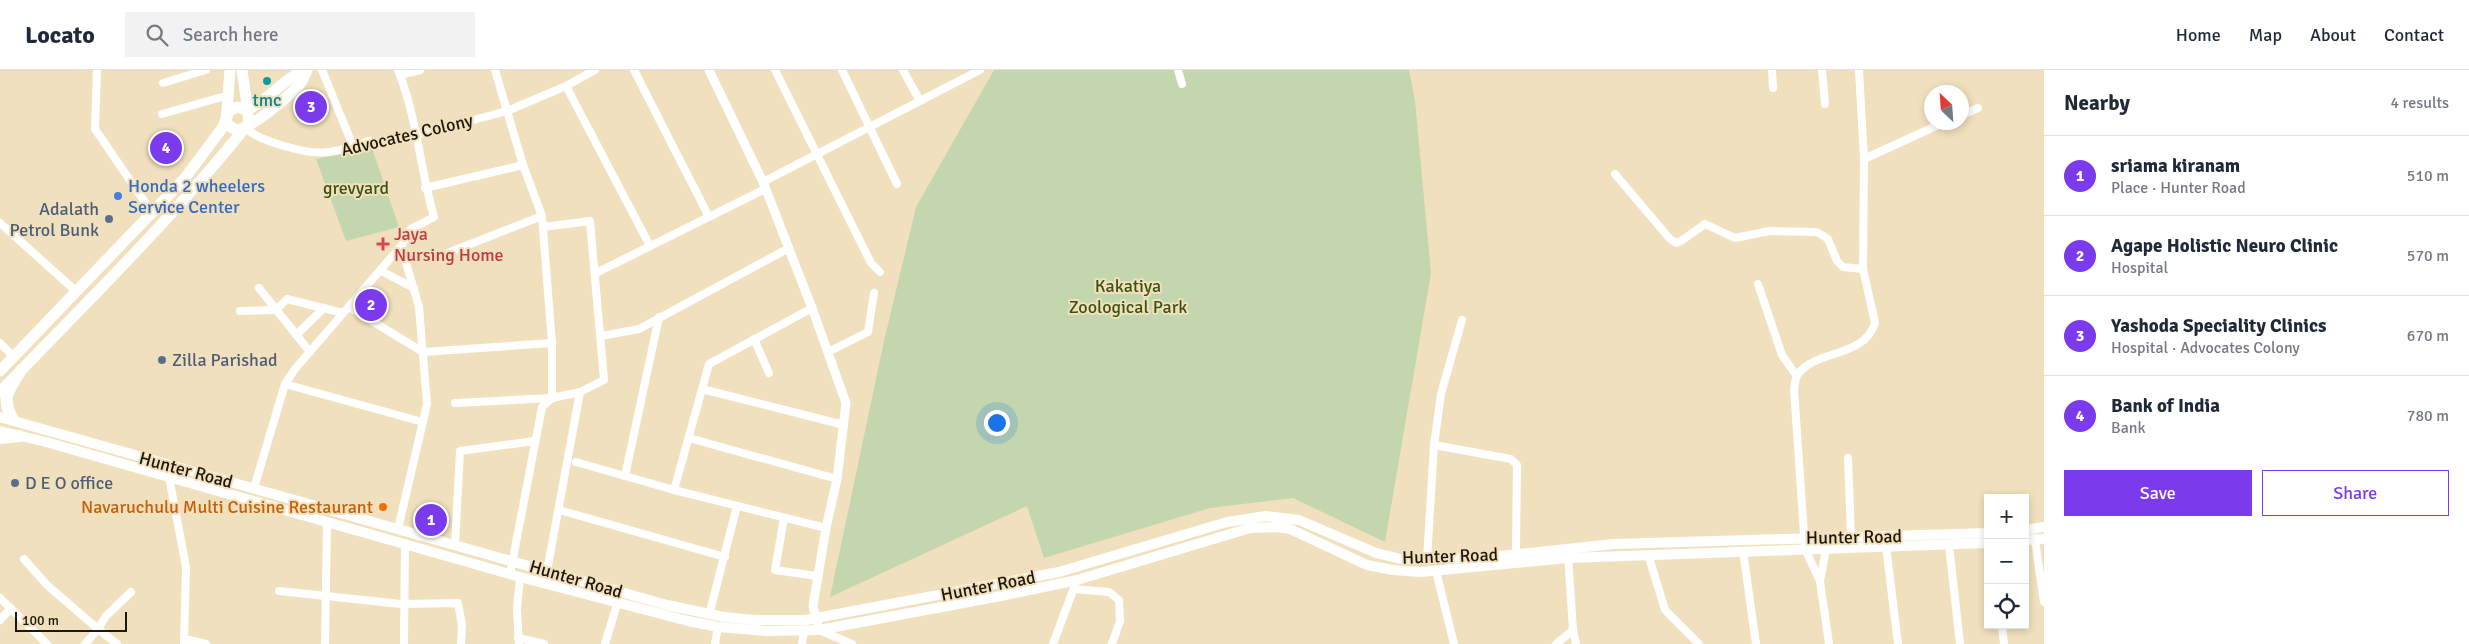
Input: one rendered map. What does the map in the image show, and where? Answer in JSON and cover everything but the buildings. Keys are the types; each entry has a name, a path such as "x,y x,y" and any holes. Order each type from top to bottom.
{"highway":[{"path":"6,418 6,395 21,370"},
{"path":"0,438 19,436"}],"main road":[{"path":"0,371 152,214 202,156 223,127 229,95 230,70"},
{"path":"0,392 162,225 221,159 245,128 250,119 246,110 242,70"},
{"path":"226,116 237,107 246,110 258,105 294,74 307,70"},
{"path":"226,116 228,125 232,129 245,128 302,83 307,70"},
{"name":"Hunter Road","path":"6,418 547,571 612,597 718,627 766,631 819,630 1075,585 1129,565 1250,528 1277,527 1302,532 1374,566 1393,570 1436,571 1568,553 1614,544 1827,543 1886,546 1946,541 1984,534"},
{"name":"Hunter Road","path":"0,431 327,521 520,577 612,597 708,614 755,620 791,621 815,618 1060,572 1228,522 1266,516 1299,520 1351,544 1388,557 1426,560 1480,558 1516,552 1648,554 1743,551 1804,544"},
{"path":"2029,529 2044,527"},
{"name":"Hunter Road","path":"1827,543 1851,538 1984,543"},
{"path":"1125,554 1129,565"}],"street":[{"path":"97,70 95,129 152,214"},
{"path":"163,83 206,70"},
{"path":"322,70 353,146"},
{"path":"254,488 285,384 401,246 411,229 434,217 425,188 416,135 399,72 420,70"},
{"path":"495,70 523,165 542,216 552,342 552,398 542,407 510,574"},
{"name":"Advocates Colony","path":"245,128 260,138 308,154 338,151 369,141 380,145 507,111 566,86 596,70"},
{"path":"634,70 709,217"},
{"path":"709,70 764,185 812,308 846,403 837,479 826,528 813,606 819,630 852,644"},
{"path":"775,70 871,262 880,272"},
{"path":"842,70 898,184"},
{"path":"903,70 920,101"},
{"path":"960,70 964,79"},
{"path":"596,274 709,217 816,155 980,70"},
{"path":"1178,70 1182,84"},
{"path":"1772,70 1773,88"},
{"path":"1822,70 1825,104"},
{"path":"1796,375 1806,367 1864,342 1873,329 1874,317 1863,268 1864,159 1859,70"},
{"path":"566,86 650,246"},
{"path":"162,114 229,95"},
{"path":"1969,112 1978,108"},
{"path":"1864,159 1928,130"},
{"path":"425,188 523,165"},
{"path":"1615,174 1670,239 1676,243 1705,224 1735,238 1769,232 1817,232 1824,235 1828,240 1837,261 1843,267 1863,268"},
{"path":"450,252 542,216"},
{"path":"455,403 552,398 580,392 604,380 590,221 543,226"},
{"path":"0,223 77,292"},
{"path":"398,529 427,404 419,306 401,246"},
{"path":"601,336 639,329 789,248"},
{"path":"381,270 414,288"},
{"path":"1758,284 1782,355 1796,375 1794,389 1804,544 1820,581 1829,644"},
{"path":"259,288 310,352"},
{"path":"828,352 868,332 874,293"},
{"path":"240,311 276,310 287,299 324,308 346,310 423,352 552,342"},
{"path":"296,335 324,308"},
{"path":"674,490 709,364 812,308"},
{"path":"625,476 659,317"},
{"path":"1426,560 1434,446 1442,394 1462,320"},
{"path":"754,339 769,373"},
{"path":"0,343 14,357"},
{"path":"285,384 423,422"},
{"path":"702,389 844,425"},
{"path":"547,571 580,392"},
{"path":"688,438 837,479"},
{"path":"454,545 460,451 535,441"},
{"path":"1434,446 1511,459 1517,465 1516,552"},
{"path":"1848,458 1851,538"},
{"path":"576,462 674,490 826,528"},
{"path":"168,477 186,567 185,642 206,644"},
{"path":"708,614 725,558 737,506"},
{"path":"559,510 725,558"},
{"path":"784,518 775,570 817,576"},
{"path":"325,644 327,521"},
{"path":"2035,540 2044,602"},
{"path":"1946,541 1960,644"},
{"path":"1820,581 1827,543"},
{"path":"404,644 405,544"},
{"path":"1886,546 1898,644"},
{"path":"1743,551 1756,644"},
{"path":"1568,553 1573,630 1576,644"},
{"path":"1648,554 1665,610 1700,644"},
{"path":"24,559 47,585 117,644"},
{"path":"1436,571 1454,644"},
{"path":"520,577 517,609 519,641 544,644"},
{"path":"1053,644 1075,585 1109,592 1119,600 1120,621 1112,644"},
{"path":"279,591 404,604 458,603 461,615 461,644"},
{"path":"85,644 106,616 131,592"},
{"path":"605,644 612,597"},
{"path":"0,598 45,643"},
{"path":"0,620 11,608"},
{"path":"715,644 718,627"},
{"path":"2002,629 2004,644"},
{"path":"1556,644 1573,630"},
{"path":"802,644 804,631"}],"green space":[{"name":"Kakatiya Zoological Park","path":"994,70 1409,70 1415,101 1431,273 1385,542 1293,498 1210,508 1044,558 1027,506 830,597 884,341 916,207"},
{"name":"grevyard","path":"372,148 399,227 346,241 316,159"}],"place":[{"name":"tmc","path":"267,81"},
{"name":"Yashoda Speciality Clinics","path":"311,107"},
{"name":"Bank of India","path":"166,148"},
{"name":"Honda 2 wheelers Service Center","path":"118,196"},
{"name":"Adalath Petrol Bunk","path":"109,219"},
{"name":"Jaya Nursing Home","path":"383,244"},
{"name":"Agape Holistic Neuro Clinic","path":"371,305"},
{"name":"Zilla Parishad","path":"162,360"},
{"name":"D E O office","path":"15,483"},
{"name":"Navaruchulu Multi Cuisine Restaurant","path":"383,507"},
{"name":"sriama kiranam","path":"431,520"}]}
